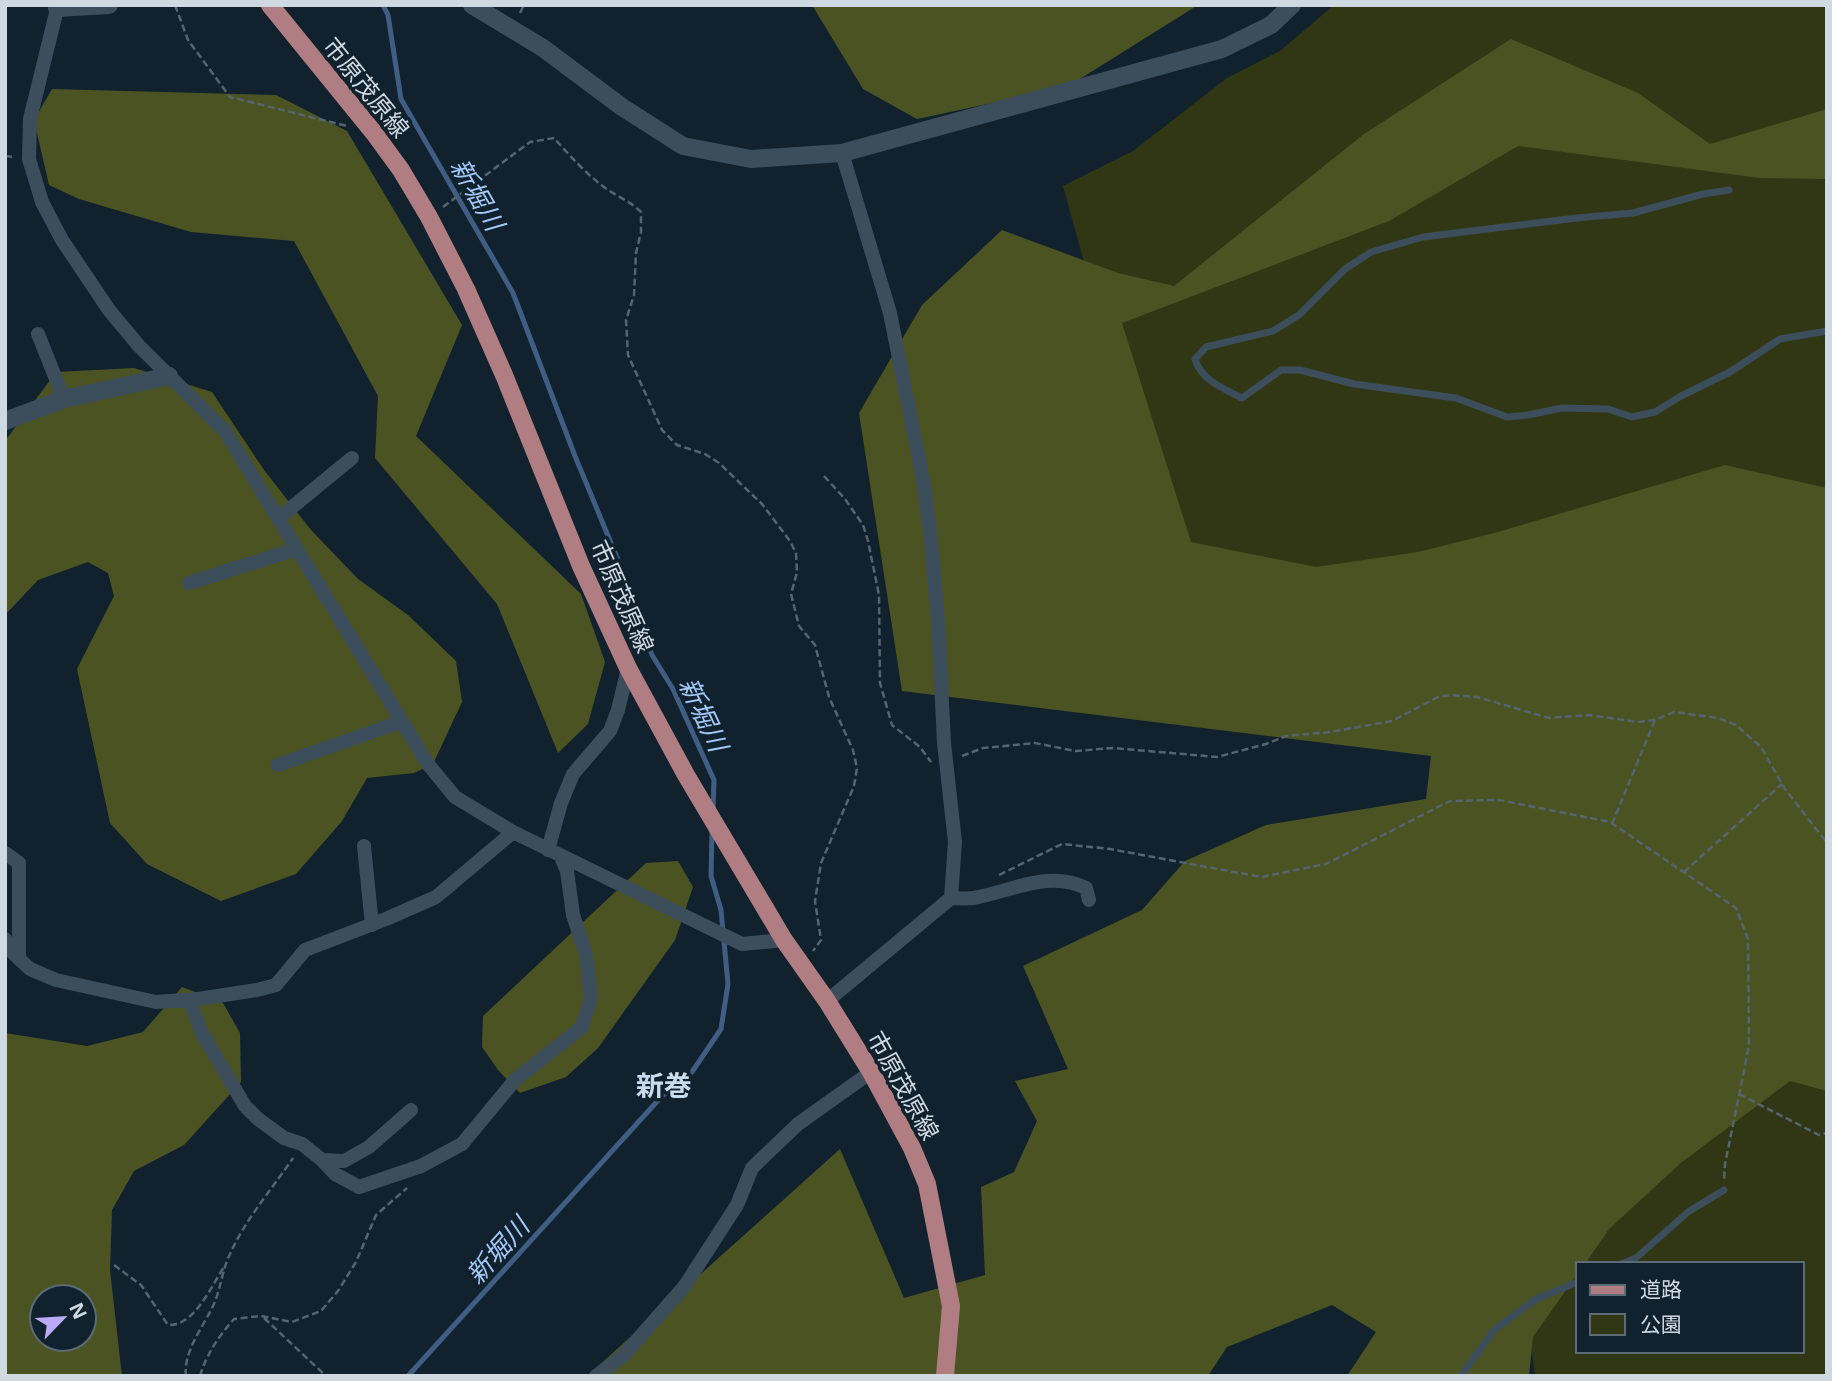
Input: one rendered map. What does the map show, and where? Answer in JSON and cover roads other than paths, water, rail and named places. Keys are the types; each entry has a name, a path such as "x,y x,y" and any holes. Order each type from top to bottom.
{"main road":[{"name":"市原茂原線","path":"270,5 374,133 401,170 429,217 466,289 504,375 581,566 628,668 686,775 784,940 827,1001 871,1072 912,1147 927,1184 936,1218 951,1306 946,1376"}],"street":[{"path":"109,5 58,7 30,119 29,159 39,192 62,240 109,310 139,346 225,431 400,722 436,775 455,797 513,832 742,944 784,940"},
{"path":"472,5 542,48 622,107 683,146 751,159 842,153 1222,49 1271,25 1292,5"},
{"path":"842,153 890,313 923,479 936,594 955,842 951,898"},
{"path":"38,334 64,399"},
{"path":"5,421 64,399 169,376"},
{"path":"279,518 352,458"},
{"path":"189,583 297,549"},
{"path":"548,850 561,803 573,774 610,731 628,668"},
{"path":"278,765 400,722"},
{"path":"5,939 12,952 30,969 56,980 156,1002 189,1000 276,985 305,950 436,897 513,832"},
{"path":"364,846 372,925"},
{"path":"5,853 19,863 19,959"},
{"path":"189,1000 204,1035 245,1106 284,1138 302,1144 323,1160 334,1174 359,1187 421,1166 462,1144 516,1080 582,1027 591,998 586,954 573,915 567,871 562,857"},
{"path":"827,1001 951,898 972,898 1024,884 1055,880 1072,881 1086,888 1088,900"},
{"path":"596,1376 623,1356 684,1287 737,1205 752,1168 798,1124 871,1072"},
{"path":"323,1160 344,1161 369,1147 411,1110"}],"lane":[{"path":"1729,190 1703,194 1633,213 1423,237 1371,252 1345,269 1299,315 1273,331 1206,347 1195,359 1197,368 1210,381 1241,398 1280,370 1300,370 1354,384 1456,398 1507,416 1562,408 1608,409 1632,416 1655,412 1730,372 1780,339 1827,331"},
{"path":"1626,1262 1636,1258 1688,1212 1724,1190"},
{"path":"1461,1376 1494,1330 1536,1299 1576,1283"}],"waterway":[{"name":"新堀川","path":"383,5 388,15 401,99 513,293 575,456 623,572 652,655 673,689 714,780 713,810"},
{"name":"新堀川","path":"408,1376 662,1096 692,1072 721,1029 728,984 721,910 711,876 712,831"}],"district":[{"name":"新巻","path":"664,1085"}]}
